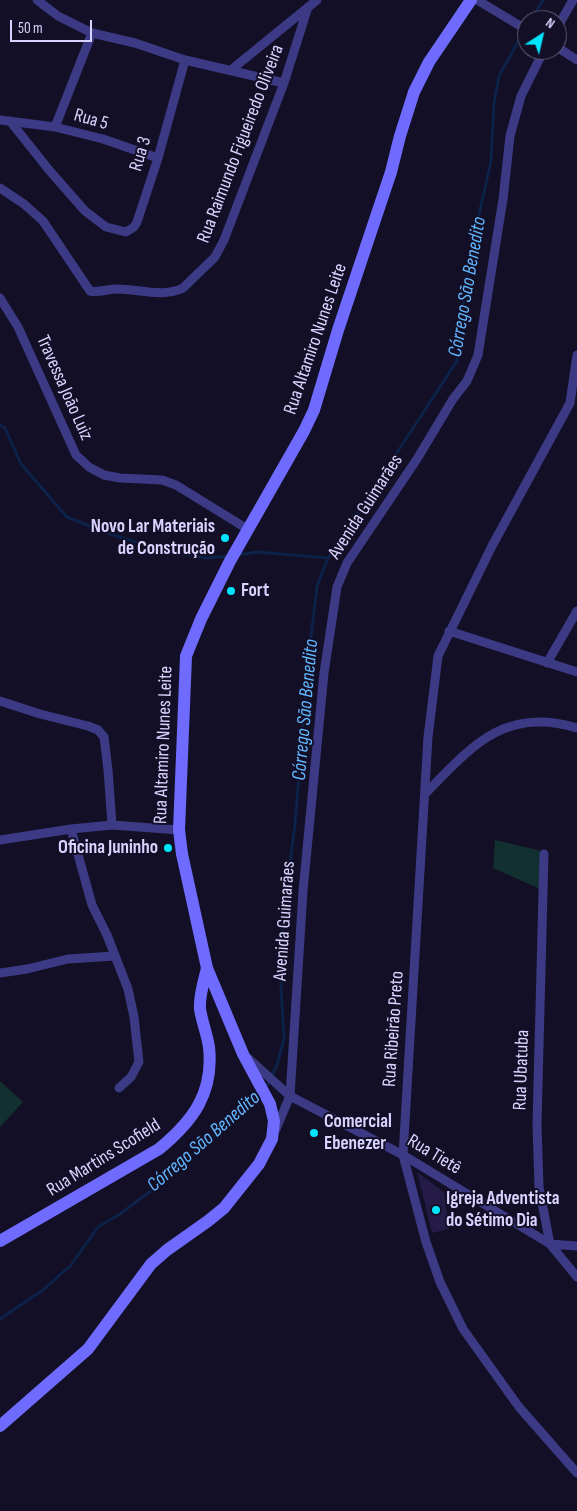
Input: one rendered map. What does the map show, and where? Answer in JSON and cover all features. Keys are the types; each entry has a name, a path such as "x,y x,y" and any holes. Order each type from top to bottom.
{"main road":[{"name":"Rua Altamiro Nunes Leite","path":"0,1426 88,1349 151,1264 224,1208 258,1164 272,1139 272,1112 243,1054 207,968 182,854 179,830 186,656 201,619 230,561 249,530 314,410 338,330 391,172 414,92 433,56 471,0"},
{"name":"Rua Martins Scofield","path":"0,1241 159,1149 188,1122 203,1097 210,1067 208,1046 200,1009 200,997 207,968"}],"street":[{"path":"37,0 58,16 92,33 135,42 185,60 284,83"},
{"path":"231,70 317,0"},
{"path":"477,0 517,24"},
{"name":"Rua Raimundo Figueiredo Oliveira","path":"0,188 24,204 43,221 88,289 92,291 115,289 178,291 189,284 218,253 284,83 308,7"},
{"name":"Rua 5","path":"92,33 55,126 103,139 158,158"},
{"name":"Rua 3","path":"10,121 79,204 106,227 126,232 134,228 137,222 158,158 185,60"},
{"name":"Avenida Guimarães","path":"288,1094 304,882 324,672 337,587 347,563 417,458 452,399 467,381 478,355 501,209 510,136 521,96 539,60"},
{"path":"0,120 55,126"},
{"name":"Travessa João Luiz","path":"0,298 18,327 76,455 89,467 104,475 120,478 162,480 176,485 249,530"},
{"path":"573,405 577,355"},
{"name":"Rua Ribeirão Preto","path":"573,405 492,546 438,656 432,703 425,794 403,1155 426,1242 440,1282 464,1329 519,1407 577,1473"},
{"path":"547,663 577,611"},
{"path":"449,631 577,672"},
{"path":"0,701 98,730 104,737 112,825"},
{"path":"425,794 465,753 492,733 528,722 556,723 577,728"},
{"path":"0,840 112,825 179,830"},
{"path":"71,829 92,905 107,935 128,989 134,1018 139,1062 131,1078 119,1088"},
{"name":"Rua Ubatuba","path":"544,854 537,1124 539,1187 550,1244 577,1277"},
{"path":"0,973 68,959 115,956"},
{"name":"Rua Tietê","path":"243,1054 288,1094 403,1155 550,1244 577,1246"},
{"path":"272,1139 288,1094"}],"green space":[{"path":"495,840 542,851 542,890 493,868"},
{"path":"0,1081 23,1102 0,1127"}],"building":[{"name":"Igreja Adventista do Sétimo Dia","path":"417,1172 444,1192 449,1229 432,1233"}],"waterway":[{"name":"Córrego São Benedito","path":"537,10 543,0"},
{"name":"Córrego São Benedito","path":"265,1089 277,1065 284,1039 279,950 295,824 309,654 317,586 328,558 457,361 464,295 491,161 494,103 499,76 517,43"},
{"path":"0,425 5,428 21,464 67,517 110,534 168,552 207,558 229,556"},
{"path":"238,555 257,552 328,558"},
{"name":"Córrego São Benedito","path":"0,1319 43,1290 71,1265 98,1227 120,1214 164,1181 261,1093"}],"place":[{"name":"Novo Lar Materiais de Construção","path":"225,538"},
{"name":"Fort","path":"231,591"},
{"name":"Oficina Juninho","path":"168,848"},
{"name":"Comercial Ebenezer","path":"314,1133"},
{"name":"Igreja Adventista do Sétimo Dia","path":"436,1210"}]}
